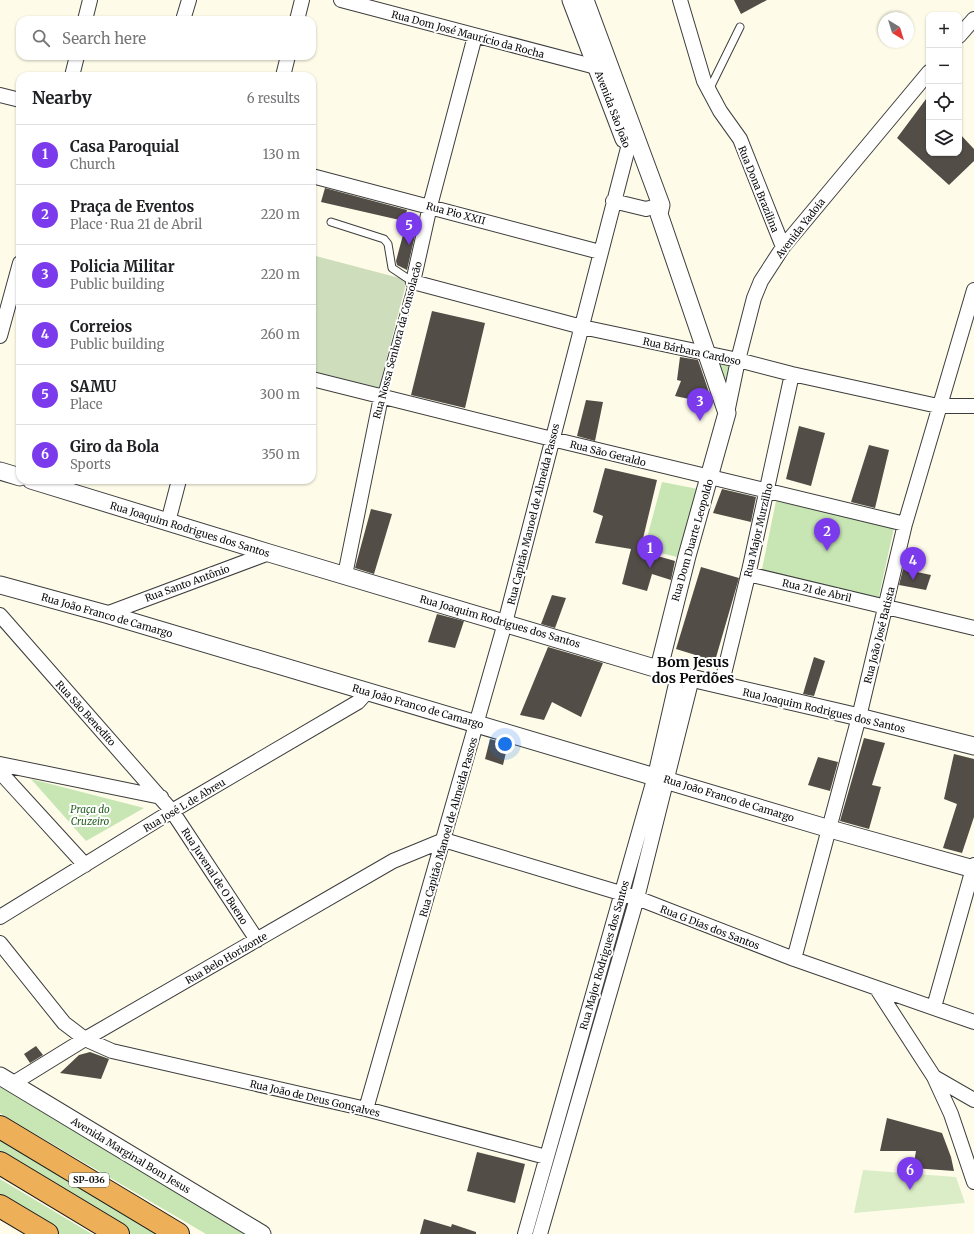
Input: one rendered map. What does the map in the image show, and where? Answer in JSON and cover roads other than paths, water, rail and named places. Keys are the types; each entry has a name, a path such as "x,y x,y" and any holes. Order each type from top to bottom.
{"highway":[{"name":"SP-036","path":"0,1127 178,1234"},
{"name":"SP-036","path":"0,1163 118,1234"},
{"path":"0,1206 48,1234"}],"street":[{"path":"86,16 90,0"},
{"path":"183,16 188,0"},
{"path":"298,16 302,0"},
{"name":"Rua Dom José Maurício da Rocha","path":"341,0 475,36 602,65"},
{"name":"Avenida São João","path":"571,0 602,65 657,209 727,413"},
{"name":"Avenida São João","path":"585,0 602,65 628,148 657,209"},
{"name":"Rua Dona Brazilina","path":"680,0 708,91 740,140 783,247"},
{"path":"962,32 974,18"},
{"name":"Rua Nossa Senhora da Consolacão","path":"413,282 430,206 475,36"},
{"path":"73,72 76,60"},
{"path":"284,72 287,60"},
{"name":"Avenida Yadoia","path":"727,413 738,360 754,298 761,280 783,247 926,76"},
{"path":"0,95 16,99"},
{"name":"Rua Capitão Manoel de Almeida Passos","path":"366,1109 478,723 628,148"},
{"name":"Rua Pio XXII","path":"316,177 600,252"},
{"path":"613,201 646,209 657,209"},
{"path":"0,336 16,278"},
{"name":"Rua Bárbara Cardoso","path":"413,282 582,327 707,355 738,360 792,374 938,406 974,406"},
{"name":"Rua João José Batista","path":"794,959 859,716 905,524 938,406 974,290"},
{"name":"Rua Major Murzilho","path":"721,686 748,574 792,374"},
{"name":"Rua São Geraldo","path":"316,380 380,397 905,524"},
{"name":"Rua Nossa Senhora da Consolacão","path":"345,575 380,397"},
{"name":"Rua Dom Duarte Leopoldo","path":"659,668 687,556 727,413"},
{"path":"0,471 16,476"},
{"name":"Rua Joaquim Rodrigues dos Santos","path":"43,484 685,677 859,716 974,746"},
{"path":"168,522 178,484"},
{"name":"Rua Santo Antônio","path":"106,614 269,553"},
{"name":"Rua 21 de Abril","path":"748,574 974,628"},
{"name":"Rua João Franco de Camargo","path":"0,585 106,614 367,692 478,723 830,829 974,867"},
{"name":"Rua São Benedito","path":"0,615 172,811"},
{"name":"Rua Major Rodrigues dos Santos","path":"541,1230 637,898 661,778 685,677"},
{"name":"Rua José L de Abreu","path":"0,917 172,811 358,702 367,692"},
{"path":"0,764 161,797"},
{"path":"0,772 85,865"},
{"name":"Rua Major Rodrigues dos Santos","path":"527,1228 622,894 661,778"},
{"name":"Rua Juvenal de O Bueno","path":"172,811 257,940"},
{"name":"Rua G Dias dos Santos","path":"444,840 637,898 794,959 974,1022"},
{"name":"Rua Belo Horizonte","path":"6,1080 85,1039 392,861 444,840"},
{"path":"934,1007 974,867"},
{"name":"Rua João de Deus Gonçalves","path":"0,943 64,1023 85,1039 112,1051 366,1109 546,1157"},
{"path":"877,988 934,1077 951,1114 974,1182"},
{"path":"934,1077 974,1100"},
{"name":"Avenida Marginal Bom Jesus","path":"6,1080 262,1234"},
{"path":"527,1228 541,1230"}],"lane":[{"path":"708,91 740,27"},
{"path":"331,222 384,239 388,244 392,268 413,282"},
{"name":"Rua Nossa Senhora da Consolacão","path":"380,397 413,282"}],"place":[{"name":"SAMU","path":"409,245"},
{"name":"Policia Militar","path":"700,421"},
{"name":"Praça de Eventos","path":"827,551"},
{"name":"Casa Paroquial","path":"650,568"},
{"name":"Correios","path":"913,580"},
{"name":"Giro da Bola","path":"910,1190"}],"district":[{"name":"Bom Jesus dos Perdões","path":"693,670"}],"park label":[{"name":"Praça do Cruzeiro","path":"90,814"}]}
